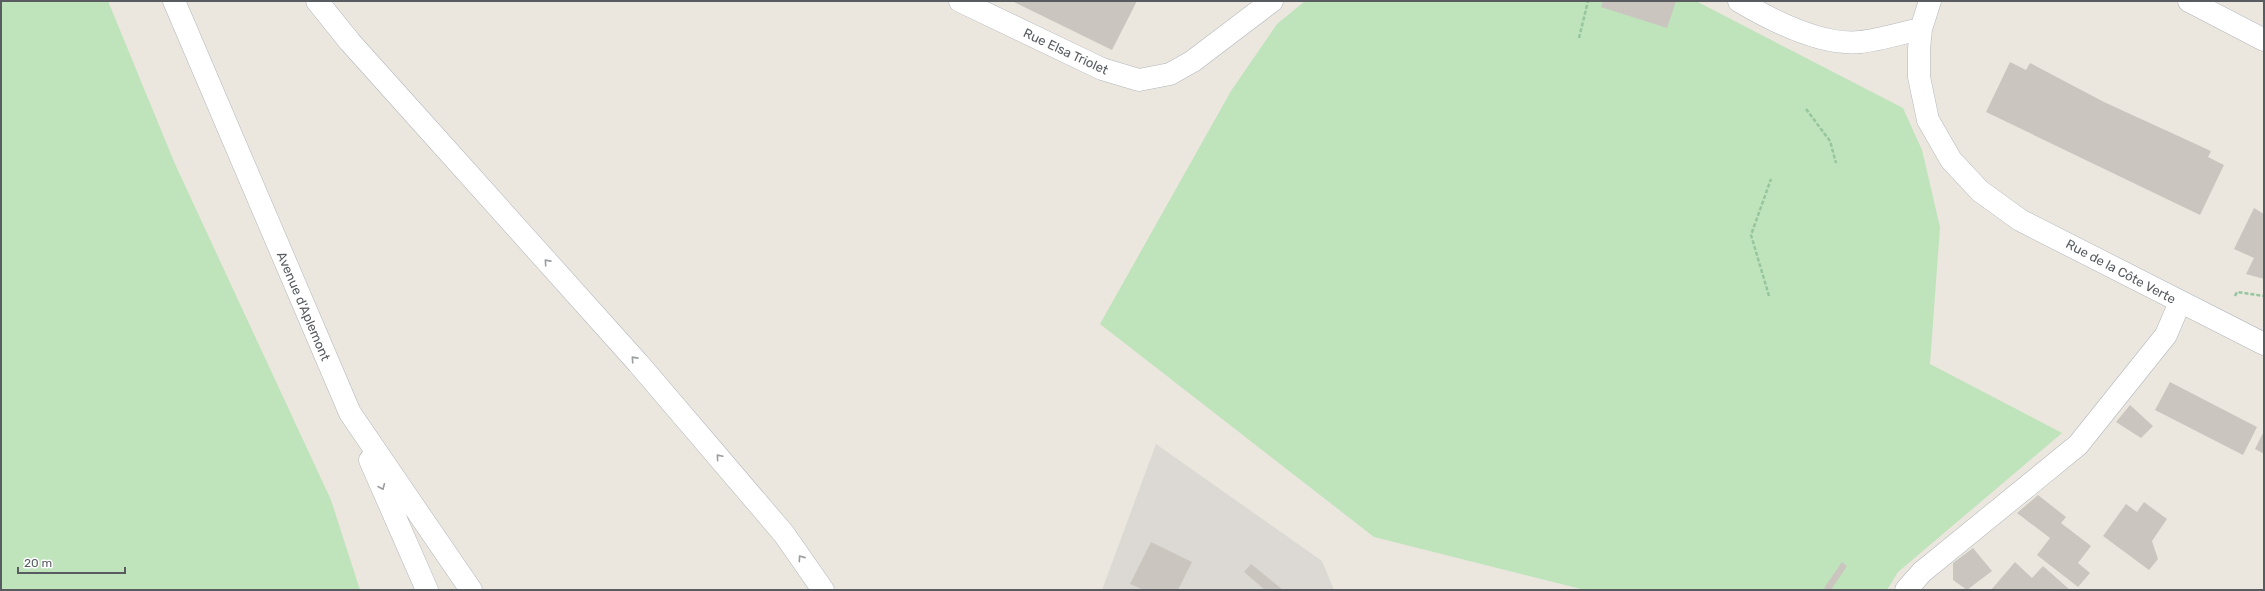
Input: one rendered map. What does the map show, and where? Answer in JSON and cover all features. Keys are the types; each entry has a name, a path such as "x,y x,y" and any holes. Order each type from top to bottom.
{"street":[{"name":"Avenue d'Aplemont","path":"174,1 350,413 471,590"},
{"path":"317,1 350,42 638,363 784,534 823,590"},
{"name":"Rue Elsa Triolet","path":"960,1 1102,69 1139,80 1170,74 1193,61 1272,1"},
{"path":"1739,1 1788,28 1828,39 1859,42 1921,29"},
{"name":"Rue de la Côte Verte","path":"1906,590 1922,572 2078,444 2166,335 2180,302 2020,220 1980,191 1951,160 1928,120 1919,77 1921,29 1930,1"},
{"path":"2189,1 2264,40"},
{"path":"2180,302 2264,344"},
{"path":"350,413 427,590"}],"path":[{"path":"1579,38 1588,1"},
{"path":"1806,109 1830,141 1836,163"},
{"path":"1769,296 1751,235 1771,179"},
{"path":"2237,292 2264,296"}],"shaded area":[{"path":"1156,444 1322,561 1334,590 1102,590"}],"green space":[{"path":"1,1 108,1 175,164 331,500 360,590 1,590"},
{"path":"1305,1 1696,1 1903,108 1922,150 1940,227 1930,364 2062,433 1898,572 1887,590 1585,590 1374,537 1100,324 1231,91 1277,24"}],"building":[{"path":"1012,1 1137,1 1112,50"},
{"path":"1603,1 1676,1 1667,28 1601,7"},
{"path":"2010,62 2026,70 2030,63 2104,102 2211,151 2208,157 2224,165 2200,215 1986,112"},
{"path":"2254,208 2264,214 2264,279 2246,274 2254,258 2234,249"},
{"path":"2170,382 2257,427 2243,455 2155,410"},
{"path":"2130,405 2153,426 2141,438 2116,422"},
{"path":"2264,431 2264,454 2255,449"},
{"path":"2038,495 2066,517 2061,523 2091,546 2078,563 2090,573 2078,587 2037,555 2050,538 2017,513"},
{"path":"2144,502 2167,519 2152,541 2158,559 2149,570 2103,536 2126,504 2137,512"},
{"path":"1151,542 1192,562 1178,590 1144,590 1130,584"},
{"path":"1973,548 1992,571 1967,590 1953,580 1953,563"},
{"path":"1842,562 1847,566 1831,590 1827,590 1824,588"},
{"path":"2015,562 2032,578 2043,566 2070,590 1991,590"},
{"path":"1251,564 1283,590 1265,590 1244,572"}]}
